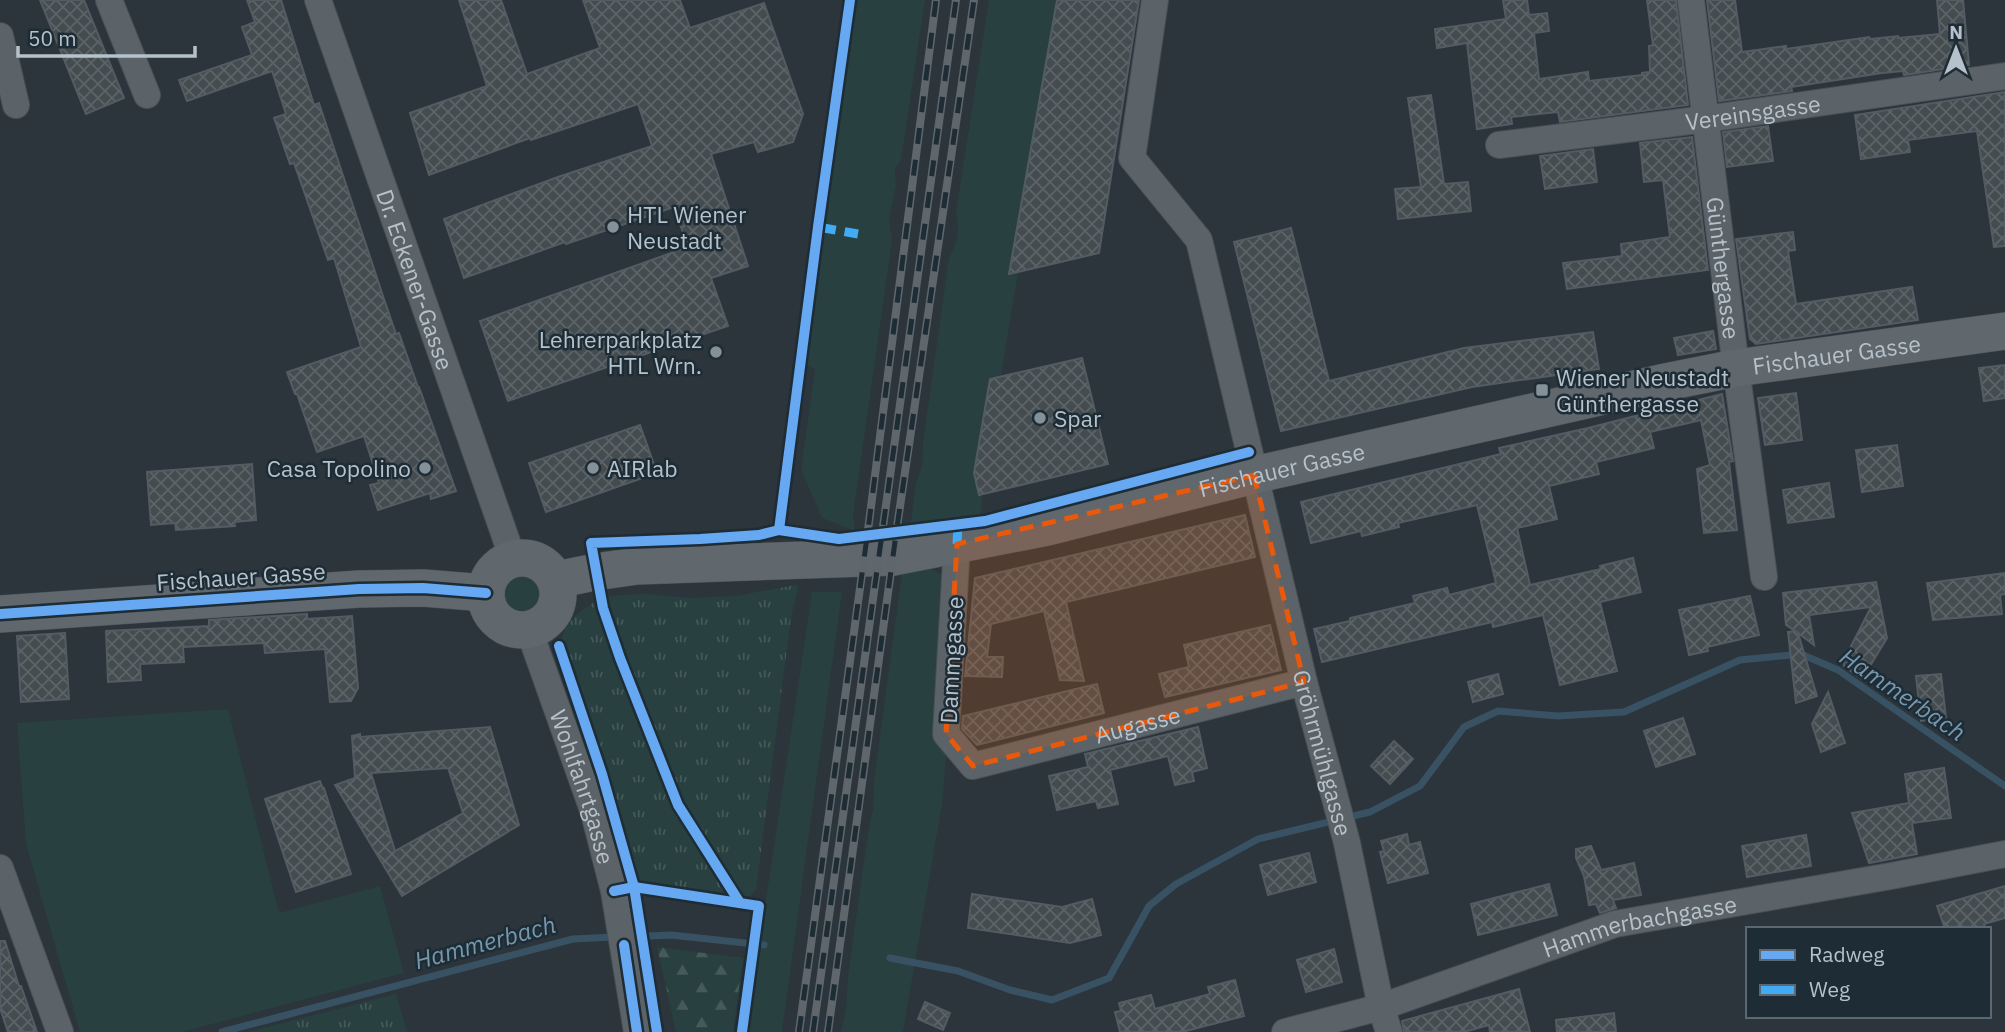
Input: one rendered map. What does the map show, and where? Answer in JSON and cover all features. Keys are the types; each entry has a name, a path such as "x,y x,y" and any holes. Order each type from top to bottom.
{"main road":[{"name":"Fischauer Gasse","path":"556,580 637,566 893,557 1047,527 1254,475 1661,383 1736,368 2005,331"},
{"path":"513,559 536,561 546,567 556,580 559,596 557,605 551,617 540,626 517,631 498,622 491,614 485,593 493,573 501,565 513,559"},
{"name":"Fischauer Gasse","path":"0,614 359,589 423,588 485,593"}],"street":[{"path":"110,0 146,95"},
{"name":"Dr. Eckener-Gasse","path":"317,0 513,559"},
{"name":"Gröhrmühlgasse","path":"1155,0 1132,158 1199,240 1304,682 1347,843 1381,1007 1389,1032"},
{"name":"Günthergasse","path":"1691,0 1764,576"},
{"path":"0,36 16,105"},
{"name":"Vereinsgasse","path":"1499,145 1706,119 2005,76"},
{"name":"Dammgasse","path":"957,544 946,734 973,766"},
{"name":"Wohlfahrtgasse","path":"529,630 594,813 619,917 637,1032"},
{"name":"Augasse","path":"973,766 1304,682"},
{"name":"Hammerbachgasse","path":"1285,1032 1381,1007 1615,924 2005,854"},
{"path":"0,868 60,1032"}],"highlighted area":[{"path":"1254,475 1304,682 973,766 946,734 957,544"}],"green space":[{"path":"857,0 925,0 901,160 895,169 896,185 889,220 892,240 853,516 855,531 822,518 801,470 815,370 806,363"},
{"path":"989,0 1063,0 983,485 980,529 907,526 911,521 916,482 922,467 923,442 949,258 957,236 956,212"},
{"path":"523,569 539,576 546,592 539,608 523,615 507,608 500,592 507,576"},
{"path":"932,569 942,575 959,601 942,805 903,1032 841,1032 873,809 874,781 902,573"},
{"path":"796,585 798,588 791,617 756,890 750,896 729,897 646,884 636,879 606,762 561,645 566,627 576,615 600,598 645,594 690,598 735,596"},
{"path":"812,592 842,592 782,1032 748,1032 765,906"},
{"path":"228,709 279,913 380,886 404,973 182,1032 80,1032 26,844 17,723"},
{"path":"657,947 743,958 733,1032 676,1032"},
{"path":"396,994 407,1032 248,1032"}],"building":[{"path":"40,0 84,0 124,98 86,114"},
{"path":"247,0 281,0 314,105 319,103 396,334 399,333 456,491 431,499 430,493 378,510 370,485 379,483 364,436 317,452 287,372 361,347 334,258 328,260 294,163 290,164 274,118 286,114 272,71 187,101 179,80 252,55 242,27 255,22"},
{"path":"459,0 501,0 527,74 600,48 583,0 680,0 690,28 764,3 803,114 793,142 758,152 754,142 711,154 748,266 711,278 728,326 508,401 480,321 688,247 674,207 464,278 444,219 652,146 638,104 531,140 530,138 429,175 410,113 487,86"},
{"path":"1057,0 1139,0 1099,253 1009,274"},
{"path":"1503,0 1527,0 1529,15 1547,13 1549,31 1534,33 1539,79 1588,72 1589,81 1650,72 1649,46 1653,45 1647,0 1676,0 1688,105 1560,122 1558,112 1511,117 1512,124 1477,129 1467,43 1437,48 1435,29 1506,19"},
{"path":"1707,0 1735,0 1742,52 1786,46 1786,49 1869,37 1898,38 1940,34 1937,0 1963,0 1969,65 1904,75 1903,71 1882,73 1791,87 1792,91 1719,101"},
{"path":"2005,92 2005,246 1994,247 1977,131 1908,140 1910,152 1861,159 1855,115"},
{"path":"1431,95 1444,184 1468,182 1471,211 1398,219 1395,189 1421,187 1408,98"},
{"path":"1768,126 1773,161 1727,167 1723,132"},
{"path":"1692,137 1708,270 1567,289 1563,263 1622,256 1621,244 1670,237 1663,180 1644,182 1640,143"},
{"path":"1593,149 1597,182 1545,189 1540,156"},
{"path":"1291,228 1329,381 1464,348 1593,332 1599,369 1472,387 1281,431 1234,242"},
{"path":"1793,232 1795,250 1788,251 1796,304 1912,287 1918,320 1756,344 1750,339 1736,239"},
{"path":"1713,331 1716,349 1678,355 1674,338"},
{"name":"Spar","path":"1082,358 1108,464 979,495 974,473 990,379"},
{"path":"2005,365 2005,398 1984,401 1979,368"},
{"path":"1796,393 1802,440 1765,445 1758,398"},
{"path":"1722,394 1733,461 1729,462 1737,530 1704,533 1697,469 1710,465 1701,420 1650,432 1654,448 1596,462 1599,474 1549,486 1557,519 1517,528 1530,585 1601,569 1600,566 1633,558 1641,592 1600,602 1617,671 1560,685 1543,615 1493,627 1492,622 1322,662 1314,629 1415,603 1413,596 1447,588 1449,595 1496,583 1477,505 1398,523 1399,527 1362,536 1361,531 1311,543 1301,502 1501,454 1499,448"},
{"name":"AIRlab","path":"640,425 657,473 546,512 529,463"},
{"path":"1897,445 1903,486 1862,492 1856,450"},
{"path":"252,464 256,520 234,522 235,526 176,530 175,523 151,525 147,472"},
{"path":"1829,483 1834,517 1788,523 1783,490"},
{"path":"1245,515 1255,557 1066,602 1084,681 1060,680 1044,611 991,624 987,657 1003,657 1002,677 965,676 975,578"},
{"path":"2005,573 2005,594 2000,595 2002,614 1933,620 1927,583"},
{"path":"1876,582 1887,638 1862,679 1844,666 1844,660 1871,607 1809,615 1814,645 1798,633 1817,696 1796,703 1788,632 1795,631 1786,625 1783,593"},
{"path":"1750,596 1759,635 1707,647 1708,651 1689,655 1679,610"},
{"path":"307,614 307,619 352,616 358,688 351,701 330,702 325,649 265,653 264,643 183,647 184,662 140,664 141,680 108,682 106,631 209,626 209,620"},
{"path":"1270,625 1281,670 1165,697 1159,674 1189,667 1184,645"},
{"path":"65,633 69,699 21,702 17,636"},
{"path":"1498,674 1503,694 1473,702 1468,682"},
{"path":"1941,674 1946,718 1921,721 1916,676"},
{"path":"1097,684 1104,713 977,745 962,729 963,716"},
{"path":"1828,692 1845,743 1821,752 1812,724"},
{"path":"1683,718 1695,754 1656,767 1644,731"},
{"path":"490,727 519,825 402,896 335,785 355,778 352,736 360,734 360,737","holes":["448,768 463,813 395,851 371,773"]},
{"path":"1198,727 1207,768 1192,772 1194,781 1175,785 1168,756 1110,770 1118,804 1098,808 1096,801 1057,810 1049,776 1088,767 1085,754"},
{"path":"1394,741 1413,759 1390,784 1371,766"},
{"path":"1944,768 1951,818 1912,823 1917,854 1869,863 1852,813 1909,803 1905,774"},
{"path":"320,781 351,874 296,892 265,799"},
{"path":"1407,834 1409,845 1420,842 1428,873 1388,883 1380,852 1384,851 1381,841"},
{"path":"1806,835 1811,866 1747,877 1742,846"},
{"path":"1591,846 1601,870 1634,863 1641,895 1613,900 1616,908 1600,913 1596,904 1589,905 1576,849"},
{"path":"1309,853 1316,882 1268,895 1260,865"},
{"path":"1549,884 1557,915 1478,935 1471,904"},
{"path":"2005,886 2005,918 1984,924 1985,927 1944,927 1937,906"},
{"path":"972,894 1062,907 1092,899 1101,935 1070,943 968,928"},
{"path":"0,941 5,941 37,1032 8,1032 0,1008"},
{"path":"1334,949 1342,982 1306,992 1297,960"},
{"path":"1235,980 1244,1016 1182,1032 1120,1032 1115,1012 1121,1011 1119,1003 1151,995 1155,1009 1210,994 1208,987"},
{"path":"1519,989 1530,1032 1490,1032 1489,1025 1464,1032 1404,1032 1402,1021"},
{"path":"925,1002 950,1013 943,1030 918,1019"},
{"path":"1614,1013 1616,1032 1557,1032 1556,1020"}],"waterway":[{"name":"Hammerbach","path":"890,958 958,971 1010,990 1052,1000 1109,978 1149,906 1176,884 1258,839 1370,812 1420,786 1464,727 1498,711 1558,716 1624,712 1740,660 1801,654 1838,670 2005,786"},
{"name":"Hammerbach","path":"627,937 671,935 764,945"},
{"name":"Hammerbach","path":"222,1032 573,939 615,937"}],"railway":[{"path":"799,1032 868,530 936,0"},
{"path":"813,1032 956,0"},
{"path":"828,1032 897,527 974,0"}],"marked path":[{"path":"818,227 858,234"},
{"path":"957,544 958,524"}],"cycle path":[{"path":"779,530 850,0"},
{"path":"740,903 678,805 603,608 591,543 759,535 779,530 839,539 985,521 1249,452"},
{"path":"0,614 359,589 423,588 486,593"},
{"path":"559,646 602,774 634,887 657,1032"},
{"path":"614,891 634,887 759,906 742,1032"},
{"path":"624,945 637,1032"}],"place":[{"name":"HTL Wiener Neustadt","path":"613,227"},
{"name":"Lehrerparkplatz HTL Wrn.","path":"716,352"},
{"name":"Wiener Neustadt Günthergasse","path":"1542,390"},
{"name":"Spar","path":"1040,418"},
{"name":"Casa Topolino","path":"425,468"},
{"name":"AIRlab","path":"593,468"}]}
